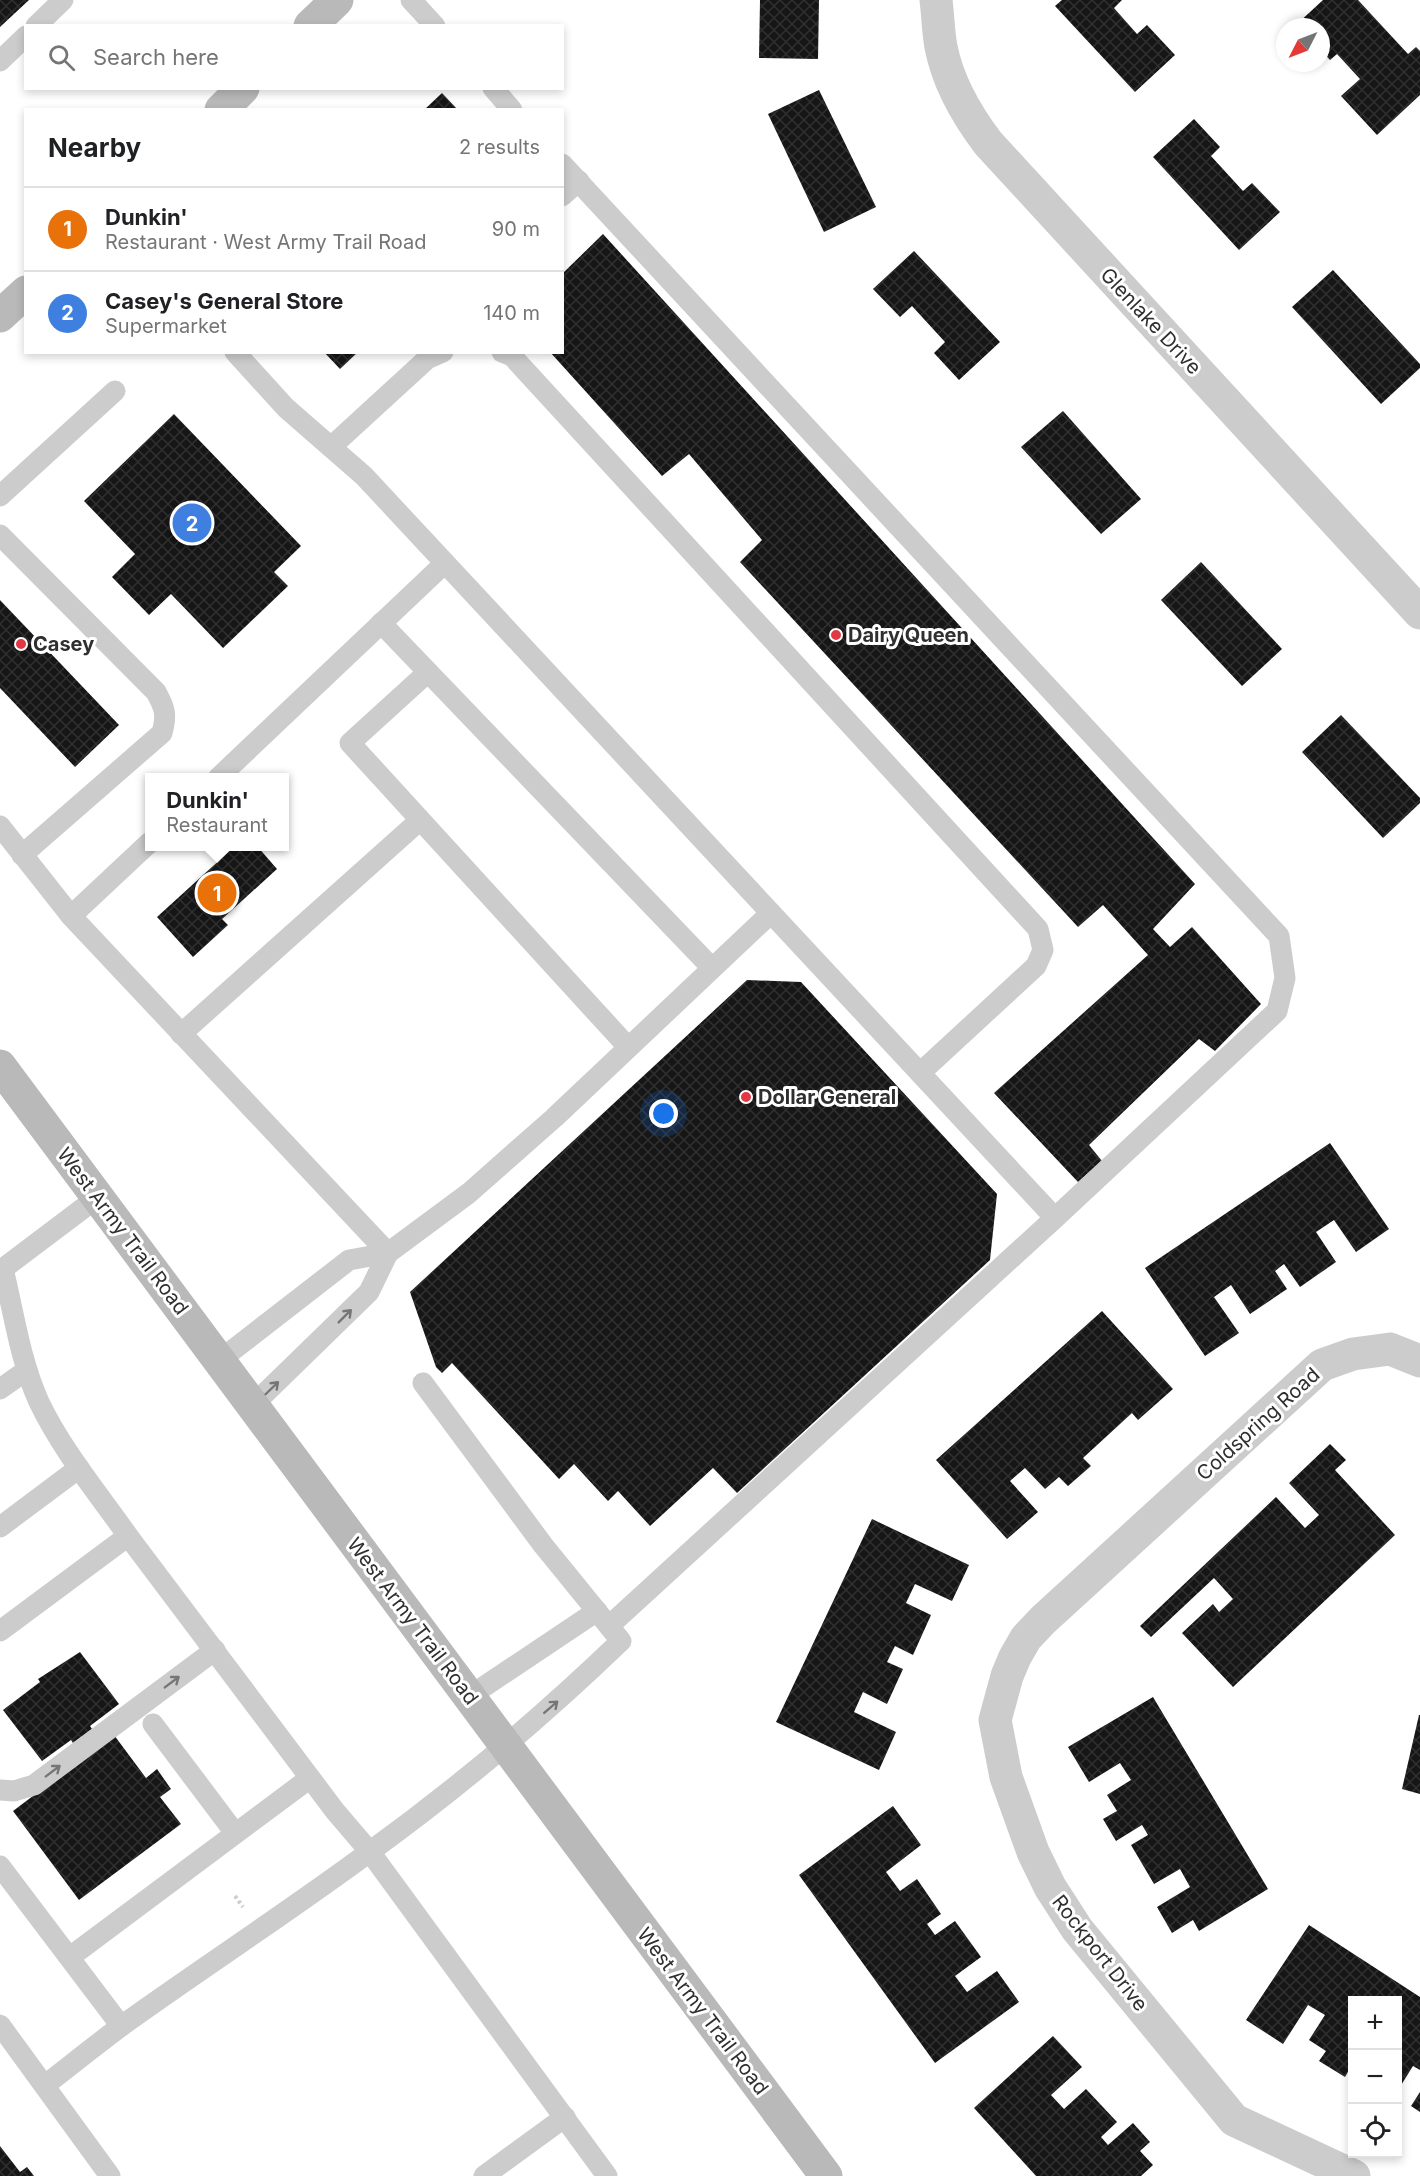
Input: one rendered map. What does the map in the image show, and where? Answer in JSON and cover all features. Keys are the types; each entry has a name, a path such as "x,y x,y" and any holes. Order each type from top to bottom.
{"main road":[{"path":"312,24 337,0"},
{"path":"223,108 241,90"},
{"path":"0,316 24,294"},
{"name":"West Army Trail Road","path":"0,1066 826,2176"}],"street":[{"name":"Glenlake Drive","path":"936,0 941,47 951,82 968,116 988,143 1420,613"},
{"name":"Coldspring Road","path":"1144,1527 1322,1365 1353,1354 1390,1349 1420,1360"},
{"name":"Rockport Drive","path":"1144,1527 1043,1620 1026,1638 1015,1657 1007,1676 995,1720 1006,1777 1033,1852 1050,1887 1077,1929 1234,2120 1308,2165 1354,2176"}],"lane":[{"path":"38,24 63,0"},
{"path":"411,0 433,24"},
{"path":"0,60 24,38"},
{"path":"495,90 510,108"},
{"path":"470,1696 609,1626 1055,1218 1277,1011 1285,978 1279,936 564,166"},
{"path":"564,194 579,181"},
{"path":"237,354 286,408 364,476 1055,1218"},
{"path":"331,447 427,359 438,354"},
{"path":"507,354 512,356 1038,929 1043,950 1036,966 920,1073"},
{"path":"0,496 115,391"},
{"path":"0,536 156,692 163,705 166,719 162,733 22,855"},
{"path":"222,773 445,563"},
{"path":"381,623 712,968"},
{"path":"428,672 350,743 628,1047"},
{"path":"181,1034 419,821"},
{"path":"2,832 71,916 388,1253"},
{"path":"71,916 145,847"},
{"path":"253,1405 369,1292 388,1253 492,1174 771,913"},
{"path":"98,1197 2,1270 27,1370 39,1401 79,1468 128,1536 309,1778 370,1852 607,2176"},
{"path":"220,1360 349,1260 388,1253"},
{"path":"0,1389 27,1370"},
{"path":"423,1383 543,1545 609,1626"},
{"path":"0,1527 79,1468"},
{"path":"0,1631 128,1536"},
{"path":"45,2085 122,2026 370,1852 507,1745 571,1689 609,1626"},
{"path":"0,1790 14,1791 34,1785 215,1650"},
{"path":"153,1724 235,1833"},
{"path":"70,1957 309,1778"},
{"path":"0,1866 122,2026"},
{"path":"0,2025 110,2176"},
{"path":"484,2176 565,2117"}],"path":[{"path":"235,1896 243,1907"}],"building":[{"path":"0,0 29,0 0,27"},
{"path":"760,0 819,0 818,59 759,58"},
{"path":"1062,0 1122,0 1114,8 1137,34 1147,25 1175,55 1135,92 1055,6"},
{"path":"1323,0 1358,0 1408,54 1416,47 1420,51 1420,95 1377,135 1341,96 1360,79 1337,54 1330,60 1330,18 1304,18"},
{"path":"819,90 876,207 824,232 768,114"},
{"path":"442,93 456,108 426,108"},
{"path":"1194,119 1220,147 1211,156 1243,191 1252,183 1280,212 1239,250 1153,157"},
{"path":"603,234 1195,884 1153,929 1170,947 1192,927 1261,1004 1215,1051 1199,1039 1089,1145 1102,1161 1078,1182 994,1093 1148,955 1103,905 1078,927 740,562 762,540 689,454 662,476 552,354 564,354 564,272"},
{"path":"914,251 1000,342 959,380 934,353 945,342 912,306 900,317 873,289"},
{"path":"1333,270 1420,364 1420,368 1381,404 1292,307"},
{"path":"326,354 356,354 340,369"},
{"path":"1063,411 1141,499 1101,534 1021,447"},
{"path":"174,414 301,546 274,572 288,586 223,648 171,594 149,615 112,577 135,554 84,501"},
{"path":"1201,562 1282,649 1242,686 1161,600"},
{"name":"Casey","path":"0,600 119,725 75,767 0,688"},
{"path":"1341,715 1420,798 1420,803 1383,838 1302,752"},
{"path":"230,851 261,851 277,869 222,919 228,925 193,957 157,917"},
{"path":"747,980 801,982 997,1194 990,1260 737,1493 713,1468 650,1526 618,1491 608,1501 574,1464 559,1479 452,1363 442,1373 436,1367 410,1292"},
{"path":"1330,1143 1389,1229 1356,1252 1334,1220 1316,1232 1336,1262 1300,1287 1284,1264 1275,1271 1287,1289 1250,1314 1231,1285 1214,1297 1239,1333 1205,1356 1145,1268"},
{"path":"1102,1311 1173,1389 1138,1420 1132,1413 1083,1458 1091,1466 1068,1486 1059,1477 1045,1489 1025,1468 1010,1481 1038,1512 1007,1539 936,1460"},
{"path":"1330,1444 1346,1460 1335,1470 1395,1535 1233,1687 1182,1633 1213,1604 1219,1612 1233,1599 1214,1578 1151,1637 1140,1626 1276,1497 1305,1528 1319,1515 1289,1483"},
{"path":"872,1519 969,1565 952,1601 915,1584 906,1603 931,1615 913,1655 895,1646 887,1662 903,1669 887,1704 863,1692 854,1712 896,1732 879,1770 776,1722"},
{"path":"80,1652 119,1704 90,1726 92,1729 73,1743 71,1740 42,1761 3,1710 40,1682 38,1679"},
{"path":"1153,1697 1268,1889 1199,1931 1193,1920 1172,1933 1157,1907 1190,1887 1180,1869 1154,1884 1131,1845 1148,1835 1142,1825 1116,1841 1103,1819 1117,1811 1107,1795 1131,1780 1120,1763 1089,1782 1068,1747"},
{"path":"1420,1715 1420,1794 1402,1789"},
{"path":"114,1735 146,1778 157,1769 171,1789 160,1797 181,1824 79,1900 13,1811"},
{"path":"893,1806 921,1845 886,1872 900,1891 917,1879 941,1914 927,1924 935,1935 955,1921 981,1957 955,1976 967,1992 997,1971 1019,2002 935,2063 799,1875"},
{"path":"1309,1925 1420,1997 1420,2070 1413,2066 1402,2084 1402,1996 1348,1996 1348,2072 1345,2077 1319,2061 1326,2051 1309,2040 1325,2015 1308,2005 1283,2044 1246,2020"},
{"path":"1053,2036 1082,2067 1051,2095 1064,2109 1086,2089 1117,2122 1101,2137 1108,2145 1133,2123 1150,2142 1140,2151 1153,2165 1141,2176 1036,2176 974,2108"},
{"path":"1420,2092 1420,2112 1411,2106"},
{"path":"0,2146 20,2172 27,2167 34,2176 0,2176"}],"place":[{"name":"Casey's General Store","path":"192,523"},
{"name":"Dairy Queen","path":"836,635"},
{"name":"Casey","path":"21,644"},
{"name":"Dunkin'","path":"217,893"},
{"name":"Dollar General","path":"746,1097"}]}
